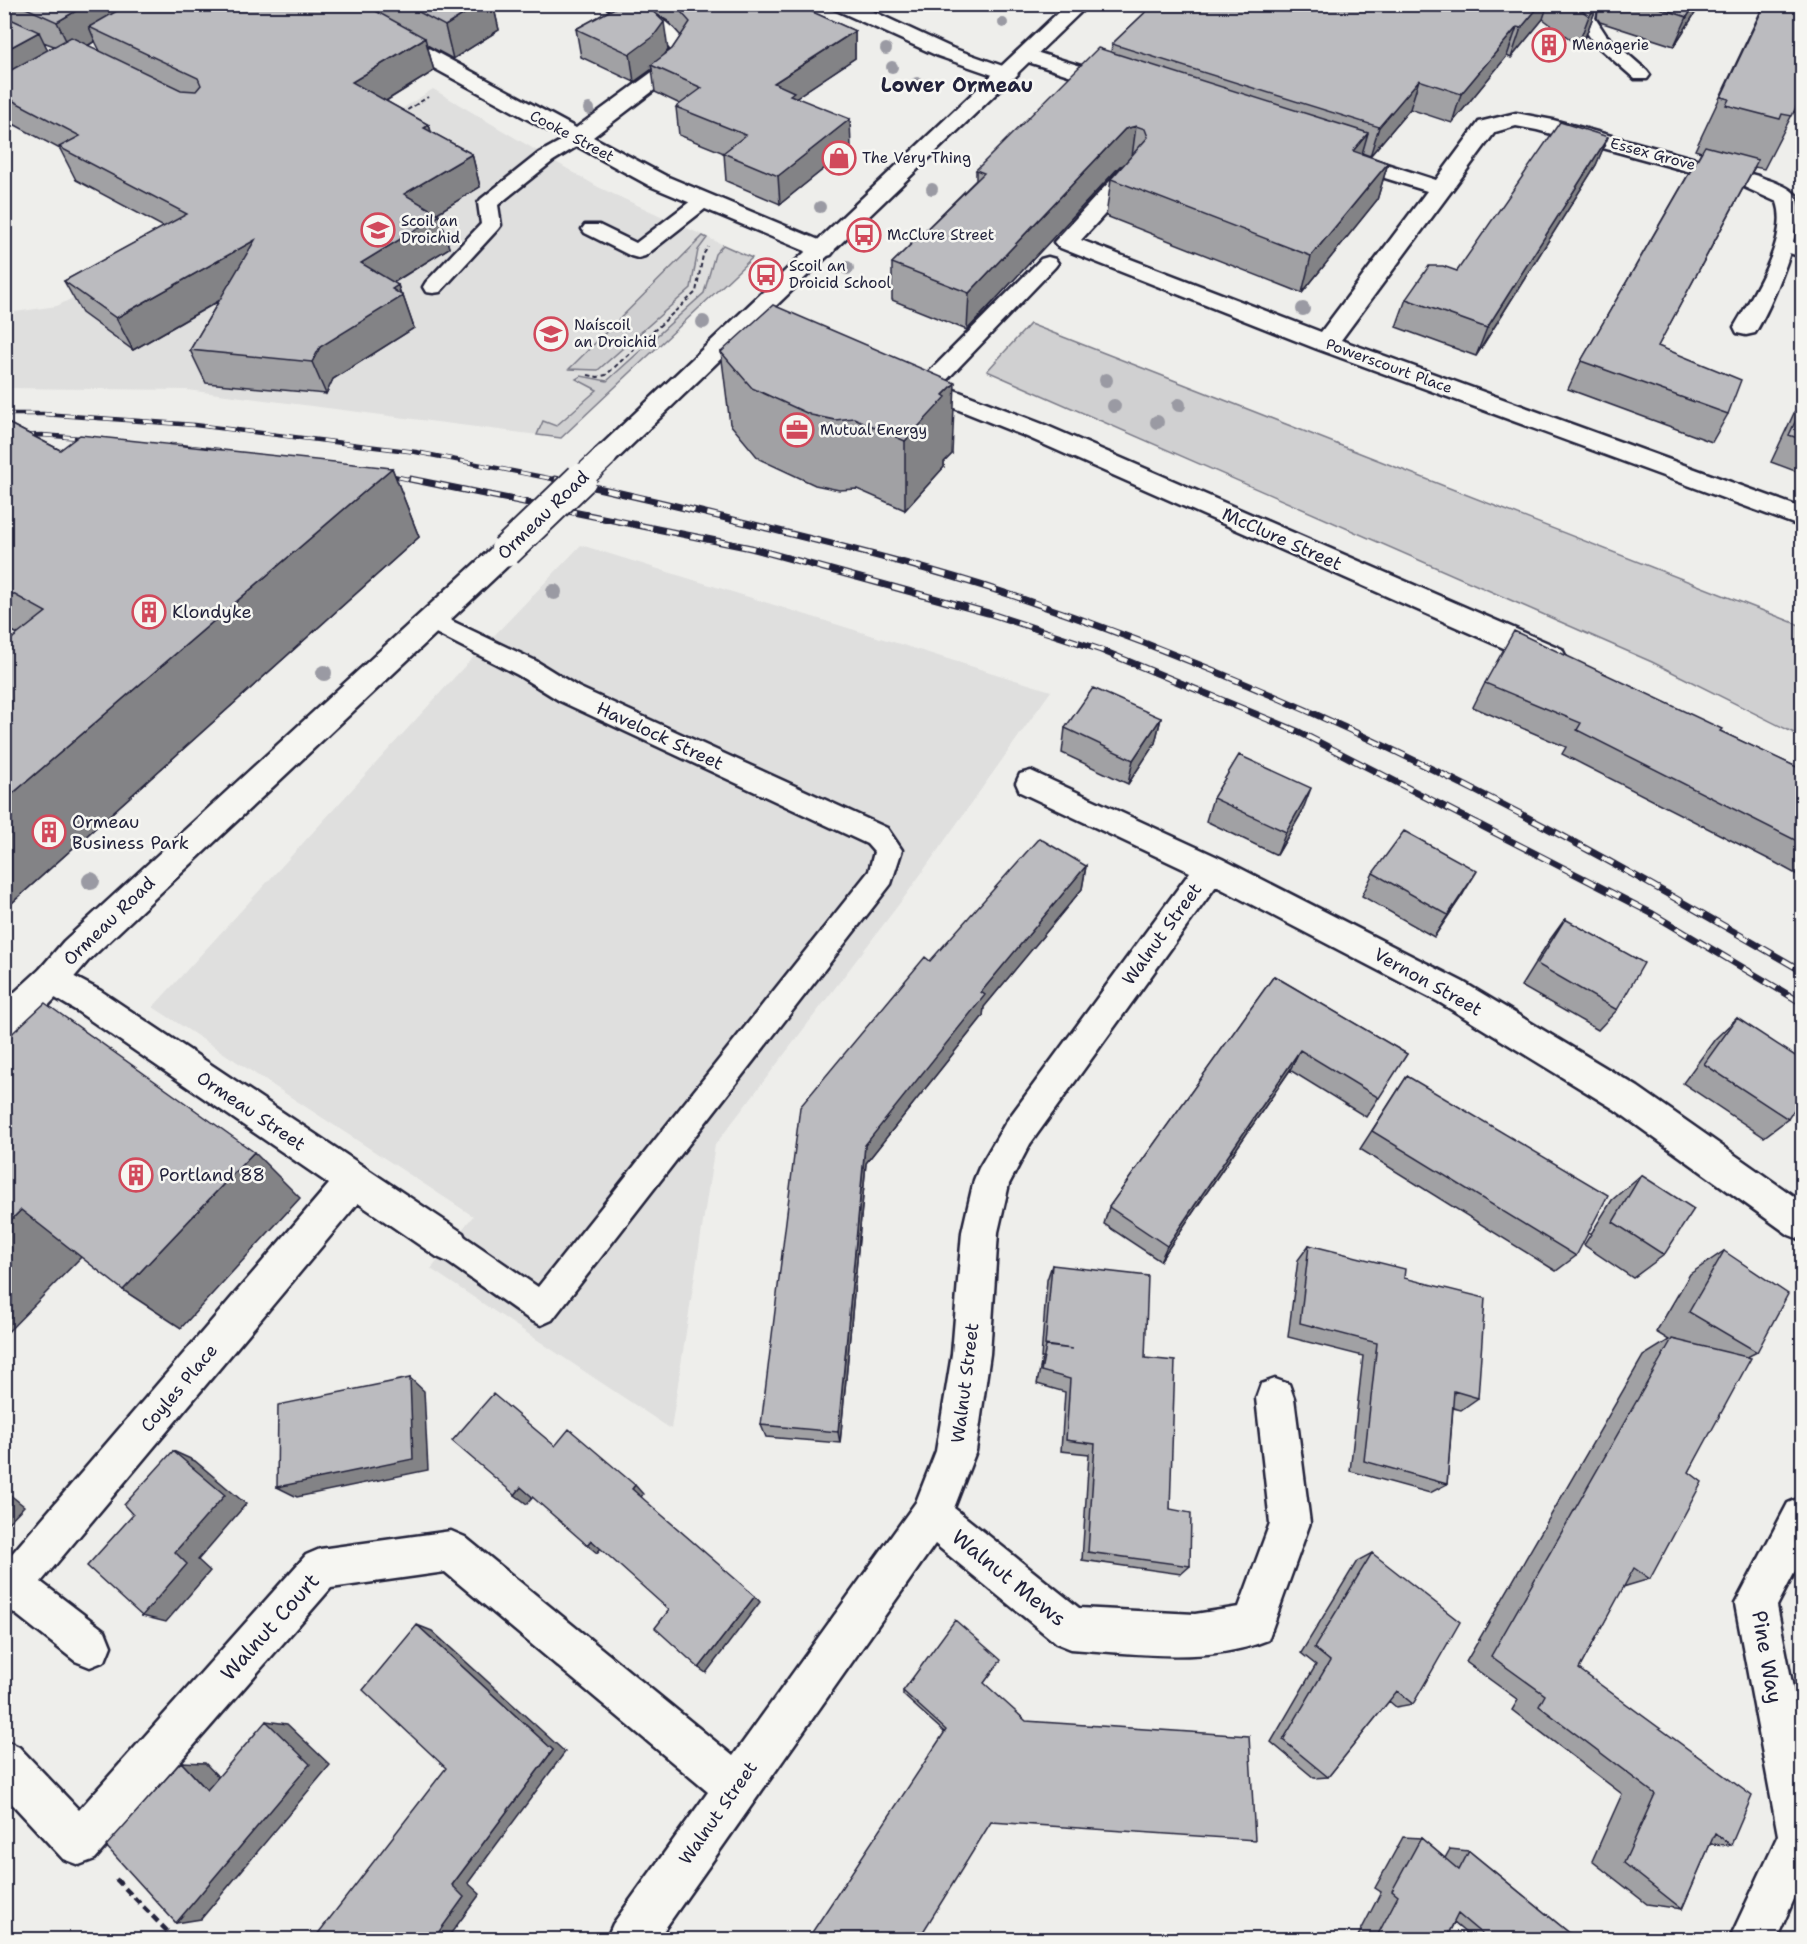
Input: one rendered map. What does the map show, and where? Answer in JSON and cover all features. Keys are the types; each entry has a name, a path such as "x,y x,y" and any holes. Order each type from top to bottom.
{"street":[{"name":"Cooke Street","path":"331,4 577,138 702,201 823,250"},
{"path":"577,138 667,71 681,50 671,35 655,23 615,4"},
{"path":"840,4 937,49 1007,74"},
{"name":"Ormeau Road","path":"4,1024 52,979 93,935 506,551 1079,4"},
{"path":"1026,55 1140,92"},
{"name":"Essex Grove","path":"1326,343 1487,127 1503,120 1519,119 1750,181 1773,190 1789,200 1795,211 1796,249 1746,327"},
{"path":"1319,150 1443,189"},
{"name":"Powerscourt Place","path":"1130,173 1066,242 1326,343 1803,518"},
{"path":"754,316 780,327"},
{"name":"McClure Street","path":"886,370 1036,431 1580,669"},
{"name":"Vernon Street","path":"1031,783 1211,868 1451,992 1626,1098 1803,1223"},
{"name":"Walnut Street","path":"629,1940 931,1515 956,1451 971,1354 980,1232 992,1180 1018,1133 1211,868"},
{"name":"Ormeau Street","path":"52,979 89,1000 450,1245"},
{"name":"Coyles Place","path":"9,1591 354,1181"},
{"name":"Walnut Mews","path":"931,1515 1071,1629 1195,1635 1254,1625 1290,1523 1275,1398"},
{"name":"Pine Way","path":"1752,1940 1800,1836 1756,1604 1803,1517"},
{"name":"Walnut Court","path":"79,1843 320,1569 451,1551 736,1787"},
{"path":"9,1591 90,1646"},
{"path":"4,1762 79,1843"}],"lane":[{"path":"1590,4 1586,18 1600,39 1641,75"},
{"path":"433,287 491,225 488,203 546,157 577,138"},
{"path":"592,229 638,252 702,201"},
{"path":"927,387 1048,263"},
{"name":"Havelock Street","path":"431,620 527,669 569,694 878,836 888,850 881,876 541,1309 450,1245"}],"path":[{"path":"397,117 462,76"},
{"path":"588,375 598,377 606,375 696,292 703,255 712,239"},
{"path":"79,1843 172,1936 171,1940"}],"shaded area":[{"name":"Scoil an Droichid","path":"433,89 598,187 752,258 561,438 187,390 5,388 5,347 15,312 57,306 250,207"},
{"path":"703,236 707,238 698,250 691,288 598,370 569,369"},
{"path":"723,245 752,258 561,438 537,435 543,421 556,426 597,390 576,379 581,376 607,381 704,293 715,254"},
{"path":"1030,324 1802,626 1802,737 1652,662 987,371"},
{"path":"581,545 1051,691 906,895 715,1145 671,1429 431,1269 473,1216 153,1007 463,668"}],"building":[{"path":"17,4 88,4 57,22"},
{"path":"129,4 363,4 425,38 352,82 429,125 424,128 472,154 404,194 440,215 361,263 398,285 392,289 403,296 320,347 312,362 190,350 255,240 116,318 64,281 187,214 59,147 80,136 4,96 4,74 71,37 181,90 196,91 201,85 198,78 89,27"},
{"path":"404,4 480,4 445,26"},
{"path":"622,4 645,4 664,22 653,37 630,54 576,29"},
{"path":"674,4 795,4 855,31 774,83 794,92 790,95 850,119 778,176 723,153 746,135 676,107 702,88 651,65 672,49 690,22"},
{"path":"1154,4 1541,4 1521,28 1517,27 1461,94 1419,80 1379,127 1112,44"},
{"path":"1573,4 1596,4 1597,6 1589,16"},
{"path":"1647,4 1695,4 1687,17"},
{"path":"1765,4 1803,4 1803,91 1792,116 1782,114 1780,119 1726,105 1729,99 1721,97"},
{"path":"4,16 39,32 4,51"},
{"path":"1098,48 1368,133 1353,151 1388,163 1311,256 1111,179 1148,137 1145,129 1136,126 1125,129 969,293 892,263 984,173 976,170"},
{"path":"1560,122 1608,137 1487,328 1406,299 1429,266 1443,266 1457,271"},
{"path":"1705,146 1758,160 1658,346 1741,380 1728,414 1581,361"},
{"path":"773,305 955,383 943,395 946,397 905,441 854,418 835,420 811,415 752,388 721,352"},
{"path":"1803,405 1803,440 1789,435"},
{"path":"4,421 60,450 80,435 392,468 4,801 4,645 46,612 4,589"},
{"path":"1514,631 1722,729 1720,731 1803,770 1803,844 1577,730 1581,723 1485,683"},
{"path":"1093,688 1161,718 1133,760 1065,728"},
{"path":"1239,755 1311,788 1286,832 1213,798"},
{"path":"1404,831 1477,871 1448,915 1373,873"},
{"path":"1039,838 1086,866 981,992 985,995 865,1145 838,1432 761,1425 800,1107 925,957 930,961"},
{"path":"1565,919 1644,963 1617,1010 1537,964"},
{"path":"1274,976 1407,1054 1379,1098 1300,1050 1167,1246 1109,1207"},
{"name":"Portland 88","path":"45,1003 254,1152 123,1290 21,1210 4,1227 4,1041"},
{"path":"1737,1018 1803,1061 1803,1096 1788,1119 1704,1064"},
{"path":"1407,1076 1608,1195 1576,1256 1372,1131"},
{"path":"1641,1175 1694,1209 1664,1255 1613,1222"},
{"path":"1309,1245 1405,1269 1404,1278 1485,1298 1478,1398 1454,1391 1447,1484 1364,1461 1377,1343 1300,1323"},
{"path":"1724,1251 1788,1294 1757,1352 1689,1312"},
{"path":"1052,1265 1148,1276 1145,1358 1175,1361 1170,1509 1191,1513 1190,1566 1088,1552 1095,1444 1066,1440 1070,1379 1041,1371 1046,1346 1072,1349 1045,1345"},
{"path":"1672,1339 1751,1358 1689,1472 1702,1482 1650,1579 1634,1568 1579,1669 1752,1796 1731,1845 1715,1833 1682,1909 1624,1863 1655,1794 1539,1706 1545,1695 1491,1656"},
{"path":"410,1378 413,1459 277,1487 278,1405"},
{"path":"493,1394 555,1446 569,1429 635,1485 632,1489 755,1596 699,1668 655,1628 669,1610 591,1540 587,1545 521,1487 515,1495 452,1441"},
{"path":"173,1451 225,1495 175,1552 187,1564 142,1616 87,1566 133,1515 124,1505"},
{"path":"1372,1553 1460,1622 1413,1704 1397,1691 1328,1777 1283,1740 1330,1661 1314,1648"},
{"path":"955,1620 1001,1660 984,1683 1026,1721 1249,1736 1255,1840 991,1822 918,1940 807,1940 946,1730 903,1691"},
{"path":"417,1625 553,1750 452,1885 464,1897 433,1940 313,1940 446,1768 363,1690"},
{"path":"266,1721 310,1764 176,1923 106,1846 181,1762 207,1790"},
{"path":"1421,1838 1459,1870 1469,1851 1578,1940 1489,1940 1458,1914 1445,1940 1375,1940 1398,1896 1392,1891"}],"railway":[{"path":"4,414 43,414 195,425 416,452 563,481"},
{"path":"4,436 42,435 93,439"},
{"path":"171,445 219,450"},
{"path":"379,473 417,481"},
{"path":"410,479 751,548 988,613 1101,650 1299,732 1651,913 1802,1003"},
{"path":"555,479 837,545 923,568 980,585 1127,636 1304,709 1476,791 1600,856 1802,971"}],"place":[{"name":"Menagerie","path":"1549,45"},
{"name":"The Very Thing","path":"839,158"},
{"name":"Scoil an Droichid","path":"378,230"},
{"name":"McClure Street","path":"864,235"},
{"name":"Scoil an Droicid School","path":"766,275"},
{"name":"Naíscoil an Droichid","path":"551,334"},
{"name":"Mutual Energy","path":"797,430"},
{"name":"Klondyke","path":"149,612"},
{"name":"Ormeau Business Park","path":"49,832"},
{"name":"Portland 88","path":"136,1175"}],"district":[{"name":"Lower Ormeau","path":"957,85"}]}
